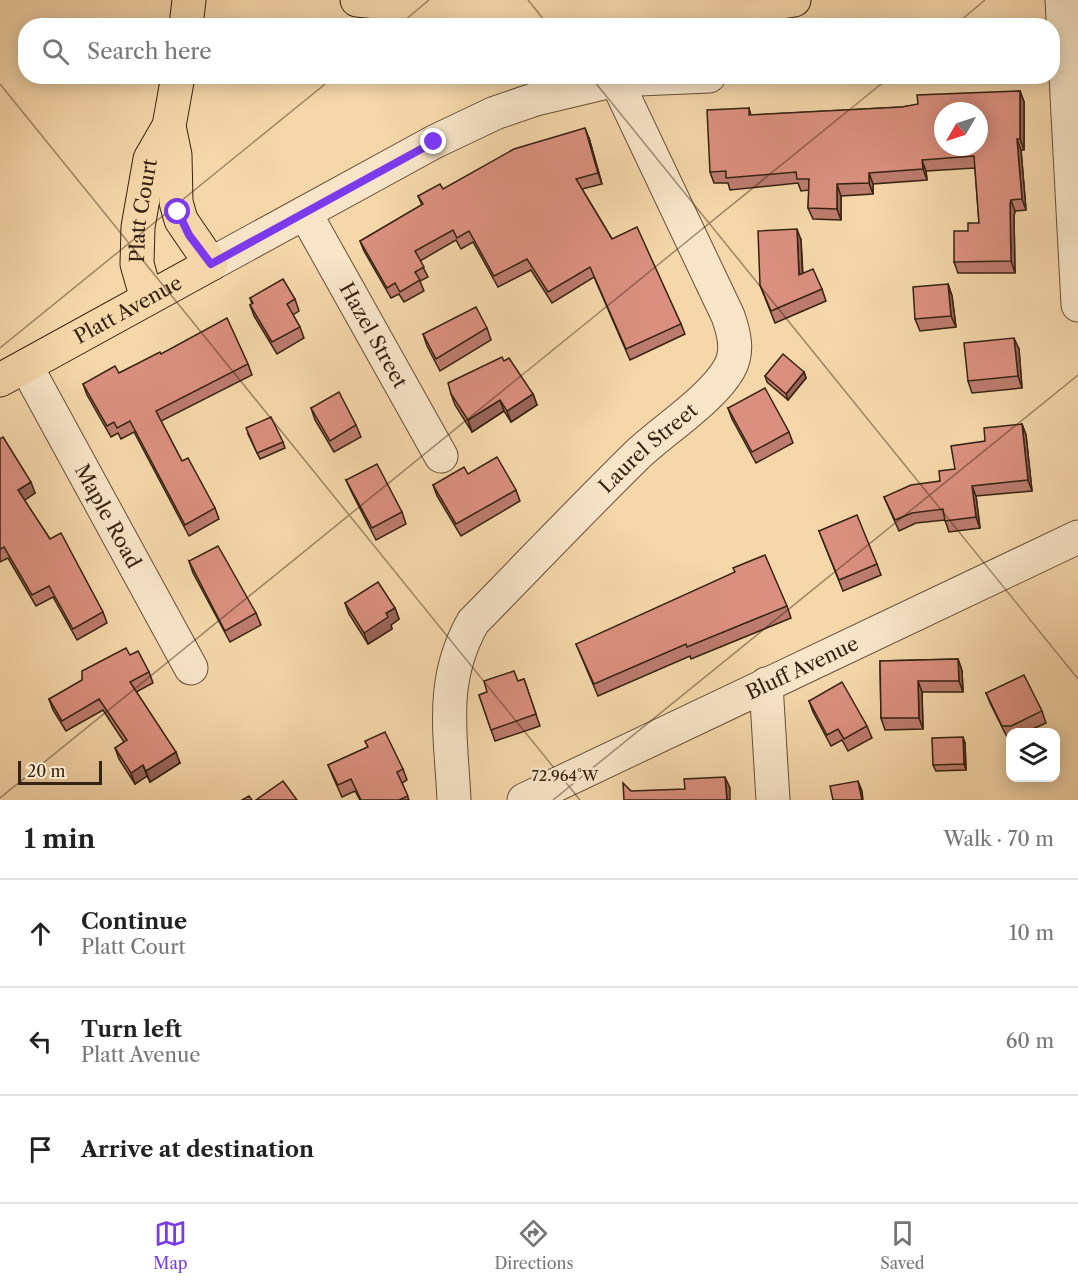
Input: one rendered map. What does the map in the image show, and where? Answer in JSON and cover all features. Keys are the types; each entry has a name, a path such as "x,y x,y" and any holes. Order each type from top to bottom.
{"main road":[{"path":"187,18 189,0"},
{"path":"357,0 440,7 631,12 717,9 794,0"},
{"name":"Platt Court","path":"147,299 137,264 138,227 150,159 169,126 177,84"},
{"name":"Platt Court","path":"169,126 175,155 176,202 181,220 211,264"},
{"name":"Platt Avenue","path":"13,373 211,264"}],"street":[{"path":"1060,41 1062,0"},
{"path":"1060,75 1078,305"},
{"name":"Platt Avenue","path":"211,264 434,142 495,113 536,99 599,84"},
{"name":"Laurel Street","path":"454,800 449,686 459,646 473,622 638,455 714,388 730,367 734,356 733,330 728,316 618,84"},
{"name":"Hazel Street","path":"305,213 441,456"},
{"name":"Maple Road","path":"13,373 190,668"},
{"name":"Bluff Avenue","path":"524,800 1078,537"},
{"path":"766,684 773,800"}],"building":[{"path":"1020,91 1020,139 1017,139 1022,199 1011,200 1010,204 1011,261 954,262 954,231 968,231 968,223 979,223 974,156 922,160 923,169 869,173 869,183 837,184 837,209 808,208 809,179 797,179 796,172 726,178 726,171 710,172 707,110 749,108 749,115 902,107 918,104 917,95"},
{"path":"585,128 598,173 576,179 612,239 637,227 681,324 626,349 590,267 548,292 527,259 494,276 469,231 457,238 453,230 415,251 424,267 415,272 420,280 400,292 395,283 387,288 360,241 423,204 418,196 440,184 443,189 514,149"},
{"path":"797,229 799,275 813,269 822,289 771,311 760,285 758,231"},
{"path":"283,279 295,299 287,304 300,327 272,342 250,305 253,303 250,298"},
{"path":"948,284 951,316 915,319 913,287"},
{"path":"476,307 487,328 436,359 423,334"},
{"path":"227,318 248,364 156,411 182,461 188,458 215,508 185,525 130,421 117,428 114,422 107,426 83,384 115,366 119,373 160,352 161,354"},
{"path":"1014,338 1018,376 968,381 964,343"},
{"path":"783,354 804,372 786,394 765,376"},
{"path":"502,357 504,361 509,358 533,394 507,411 500,400 468,420 451,394 448,383"},
{"path":"765,388 789,432 752,452 728,408"},
{"path":"339,392 356,425 330,441 311,408"},
{"path":"271,417 283,442 257,453 246,428"},
{"path":"1022,424 1028,480 972,486 976,517 945,521 943,509 912,513 895,520 884,497 911,485 940,481 939,471 955,469 951,446 985,441 984,428"},
{"path":"3,437 31,482 18,490 50,539 61,533 103,612 73,629 49,586 32,595 4,547 0,549 0,439"},
{"path":"497,457 516,490 456,524 433,485 464,467 468,474"},
{"path":"377,464 402,512 372,528 346,480"},
{"path":"857,515 877,564 839,580 819,531"},
{"path":"218,546 256,613 225,631 189,561"},
{"path":"765,555 787,606 687,647 686,644 594,684 576,644 735,572 733,568"},
{"path":"378,582 395,608 386,613 388,617 364,633 345,603"},
{"path":"126,648 130,655 138,651 149,672 130,682 176,752 146,771 143,765 131,773 115,748 127,740 99,699 62,721 49,699 82,680 82,671"},
{"path":"958,659 959,681 918,681 919,718 881,718 880,661"},
{"path":"514,671 518,681 524,679 536,714 491,730 479,695 487,692 484,681"},
{"path":"1024,675 1042,711 1011,726 1002,726 986,693"},
{"path":"842,682 867,726 844,739 838,729 827,735 809,701"},
{"path":"385,732 403,769 397,772 408,796 399,800 361,800 351,779 338,785 328,765 368,747 365,741"},
{"path":"963,737 964,764 933,765 932,738"},
{"path":"725,777 727,800 624,800 623,783 631,791 685,789 684,779"},
{"path":"283,781 297,800 256,800"},
{"path":"858,781 862,800 833,800 830,786"}],"route":[{"path":"178,212 189,235 211,264 434,142"}]}
